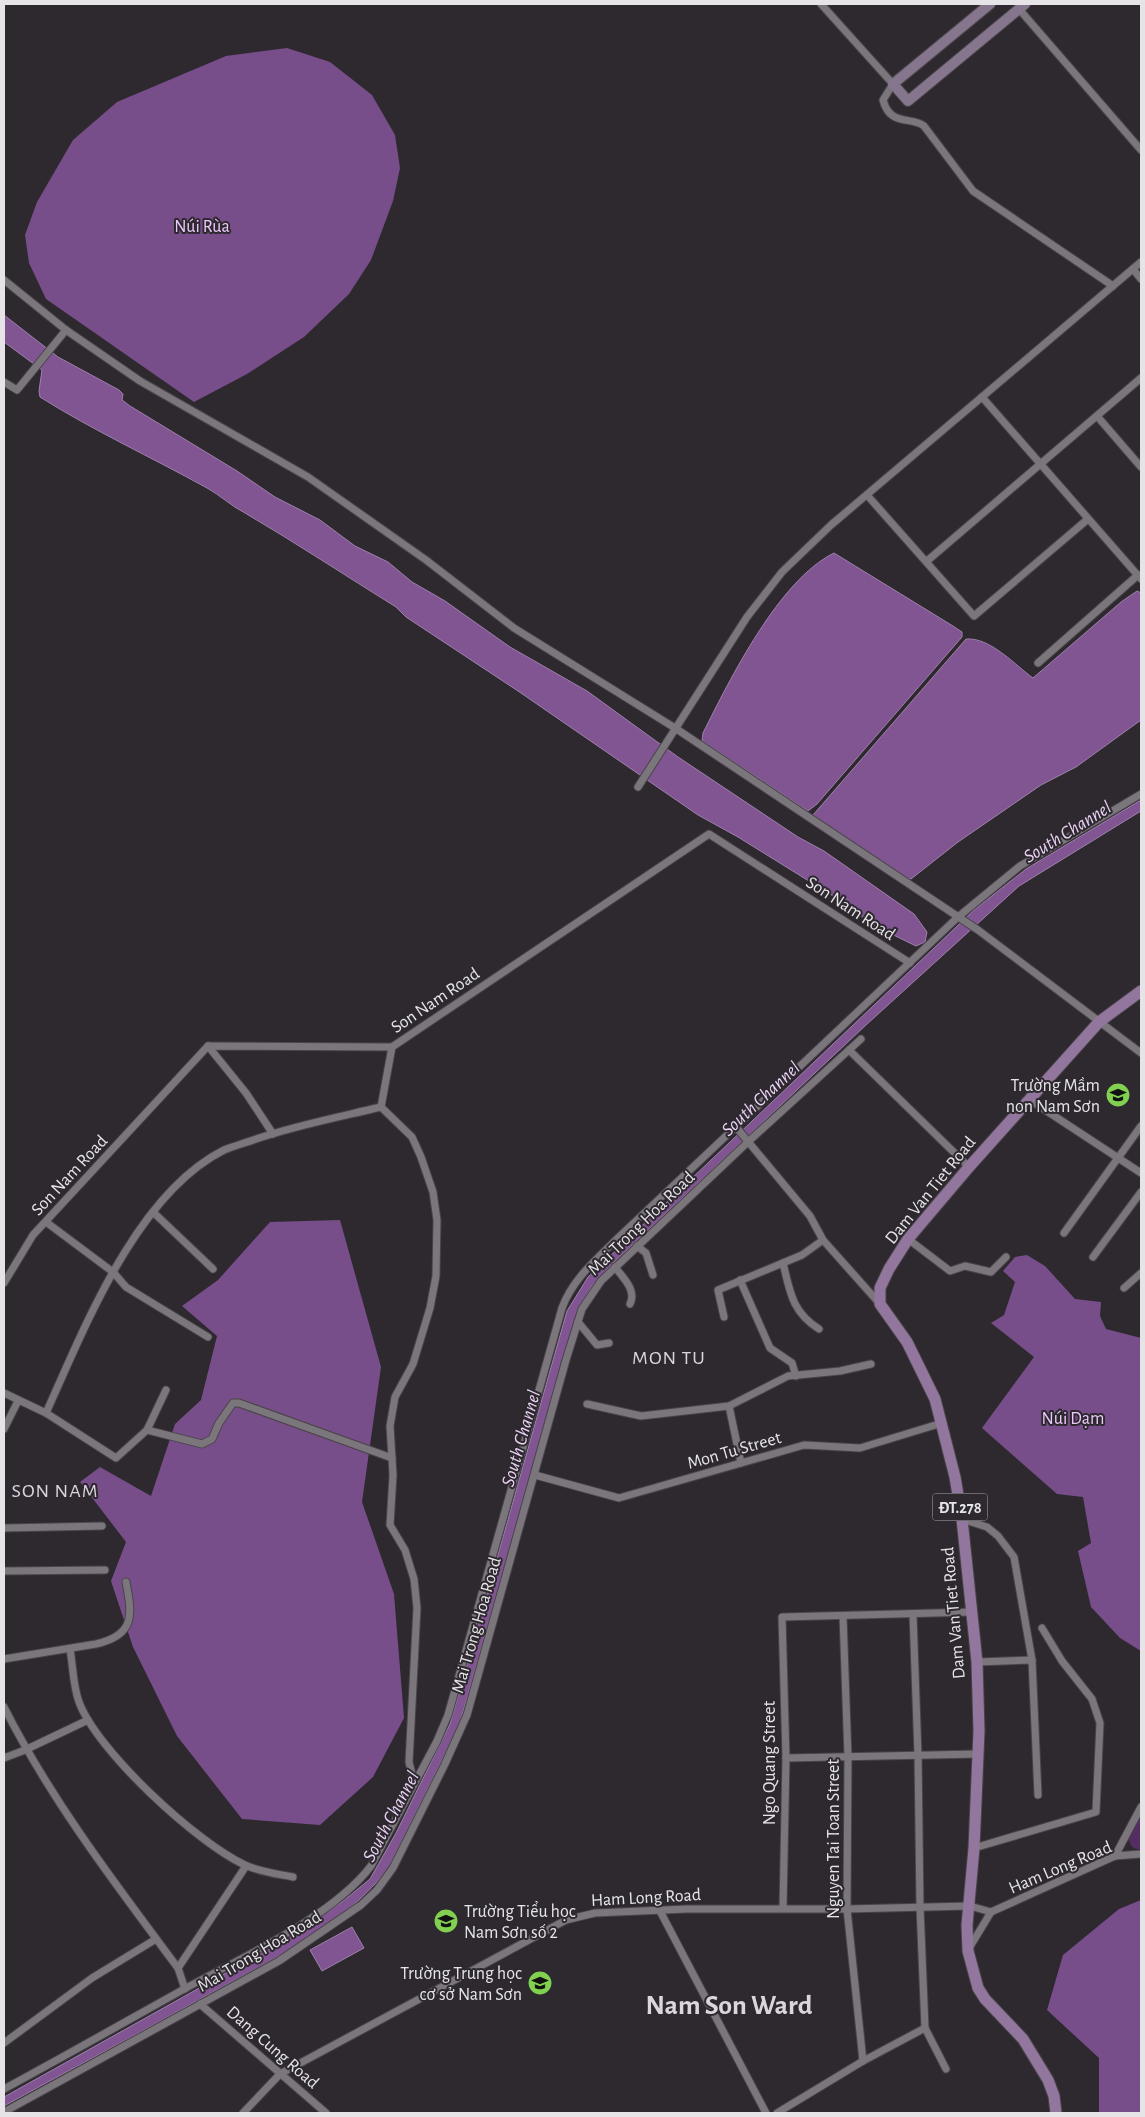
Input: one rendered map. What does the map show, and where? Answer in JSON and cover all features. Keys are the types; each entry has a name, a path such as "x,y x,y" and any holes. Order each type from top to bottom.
{"main road":[{"name":"Dam Van Tiet Road","path":"1056,2113 1054,2096 1048,2080 1023,2039 996,2013 978,1988 968,1951 967,1925 974,1848 978,1754 977,1662 962,1519 955,1477 935,1399 907,1342 880,1304 880,1288 889,1269 908,1239 969,1167 1099,1022 1141,991"}],"street":[{"path":"821,4 908,101 1022,6 1141,150"},
{"path":"990,4 893,84 884,97 884,105 898,119 920,123 924,126 973,191 1113,286"},
{"path":"638,787 764,592 810,545 867,495 1141,262"},
{"path":"1132,269 1141,279"},
{"path":"4,280 66,330 140,381 308,477 426,560 514,628 978,930 1141,1053"},
{"path":"4,382 17,390 66,330"},
{"path":"927,561 1141,378"},
{"path":"982,397 1139,577 1038,663"},
{"path":"1097,416 1141,467"},
{"path":"867,495 974,616 1088,519"},
{"path":"4,2089 290,1930 351,1888 371,1866 443,1730 530,1419 568,1293 595,1260 958,917 1020,866 1141,794"},
{"name":"Son Nam Road","path":"4,1283 33,1235 208,1046 392,1047 709,834 910,963"},
{"name":"Mai Trong Hoa Road","path":"4,2112 279,1961 351,1912 377,1890 393,1868 445,1764 467,1715 578,1322 594,1289 749,1141 861,1039"},
{"path":"208,1046 246,1093 273,1134"},
{"path":"381,1107 392,1047"},
{"path":"849,1050 969,1167"},
{"path":"1030,1100 1141,1173"},
{"path":"46,1413 98,1299 113,1272 153,1212 202,1164 224,1150 273,1134 381,1107"},
{"path":"381,1107 412,1137 433,1192 437,1220 436,1276 430,1308 412,1364 394,1396 390,1426 392,1458 390,1526 405,1550 414,1579 418,1608 409,1762 414,1782"},
{"path":"1064,1233 1141,1126"},
{"path":"736,1127 810,1216 823,1240 880,1304"},
{"path":"1093,1257 1141,1192"},
{"path":"153,1212 213,1269"},
{"path":"46,1222 113,1272 126,1287 208,1336"},
{"path":"908,1239 950,1271 965,1266 991,1272 1006,1257"},
{"path":"724,1318 718,1290 802,1255 823,1240"},
{"path":"637,1246 646,1253 653,1275"},
{"path":"783,1263 796,1308 805,1320 819,1329"},
{"path":"615,1267 632,1292 633,1298 630,1304"},
{"path":"1124,1288 1141,1273"},
{"path":"740,1280 770,1348 792,1363 796,1376"},
{"path":"578,1322 598,1345 609,1343"},
{"path":"588,1404 641,1416 729,1406 788,1376 840,1371 871,1364"},
{"path":"4,1394 46,1413 116,1458 147,1430 166,1390"},
{"path":"4,1428 18,1400"},
{"path":"147,1430 202,1444 208,1443 228,1408 233,1403 239,1403 392,1458"},
{"path":"729,1406 741,1463"},
{"name":"Mon Tu Street","path":"535,1475 619,1498 804,1445 860,1448 942,1423"},
{"path":"962,1519 987,1527 998,1536 1014,1557 1032,1660 1038,1795"},
{"path":"4,1528 102,1526"},
{"path":"4,1571 105,1570"},
{"path":"4,1659 105,1642 124,1629 129,1623 132,1613 126,1582"},
{"path":"843,1616 972,1612"},
{"path":"912,1614 918,1755 920,1907 926,2028 946,2069"},
{"name":"Ngo Quang Street","path":"783,1908 786,1758 782,1617 843,1616"},
{"name":"Nguyen Tai Toan Street","path":"843,1616 848,1757 847,1909 863,2061"},
{"path":"974,1848 1096,1812 1100,1724 1092,1699 1062,1662 1042,1628"},
{"path":"70,1649 79,1700 88,1720 128,1769 177,1819 206,1842 246,1866 293,1877"},
{"path":"977,1662 1032,1660"},
{"path":"4,1707 26,1750 178,1968 185,1989"},
{"path":"4,1758 26,1750 88,1720"},
{"path":"786,1758 978,1754"},
{"path":"1115,1856 1141,1807"},
{"name":"Ham Long Road","path":"968,1951 991,1912 1115,1856 1141,1854"},
{"path":"178,1968 246,1866"},
{"name":"Ham Long Road","path":"243,2113 280,2074 566,1920 595,1913 783,1908 847,1909 970,1906 991,1912"},
{"path":"660,1911 766,2113"},
{"path":"4,2043 92,1978 156,1938"},
{"name":"Dang Cung Road","path":"200,2004 326,2113"},
{"path":"777,2113 863,2061 926,2028"}],"shaded area":[{"path":"4,315 58,357 119,390 123,394 122,400 130,406 237,471 275,497 320,520 355,546 388,562 412,582 445,601 510,647 587,691 678,757 798,837 824,851 914,914 927,932 925,942 916,946 877,927 833,896 738,837 698,815 518,691 406,617 396,607 212,491 40,397 42,370 4,342"},
{"path":"834,553 953,626 962,632 962,637 817,804 808,811 702,741 703,733 727,686 758,633 794,585 814,566"},
{"path":"1137,591 1141,593 1141,720 1076,767 1041,785 958,842 911,879 907,879 813,818 813,815 966,639 984,642 993,647 1033,678 1121,602"},
{"name":"South Channel","path":"1141,800 1141,811 1019,886 866,1025 611,1265 592,1286 579,1307 459,1726 389,1867 372,1887 331,1923 307,1939 4,2106 4,2097 278,1944 342,1902 370,1879 396,1833 450,1724 567,1311 588,1277 974,910 1026,869"},
{"path":"1141,1813 1141,1849 1135,1849 1128,1837"},
{"path":"352,1927 364,1948 322,1971 310,1950"}],"green space":[{"name":"Núi Rùa","path":"287,48 330,62 372,95 395,135 400,168 393,201 371,260 349,294 304,337 247,374 194,402 46,299 29,263 25,235 37,202 73,140 117,102 226,56"},
{"path":"340,1220 381,1367 362,1502 394,1594 404,1718 373,1777 320,1825 242,1819 177,1736 133,1647 111,1581 126,1542 80,1482 100,1467 151,1496 175,1424 201,1400 217,1336 182,1306 218,1280 270,1222"},
{"name":"Núi Dạm","path":"1027,1255 1045,1266 1075,1299 1101,1302 1100,1316 1106,1329 1141,1338 1141,1651 1120,1638 1091,1607 1078,1551 1091,1543 1083,1497 1057,1494 982,1428 1034,1357 991,1323 1004,1315 1015,1282 1003,1271 1015,1257"},
{"path":"1141,1900 1141,2113 1099,2113 1099,2058 1047,2010 1063,1955 1119,1909"}],"place":[{"name":"Trường Mầm non Nam Sơn","path":"1118,1095"},
{"name":"Trường Tiểu học Nam Sơn số 2","path":"446,1921"},
{"name":"Trường Trung học cơ sở Nam Sơn","path":"540,1983"}],"district":[{"name":"MON TU","path":"669,1357"},
{"name":"SON NAM","path":"55,1490"},
{"name":"Nam Son Ward","path":"729,2004"}]}
